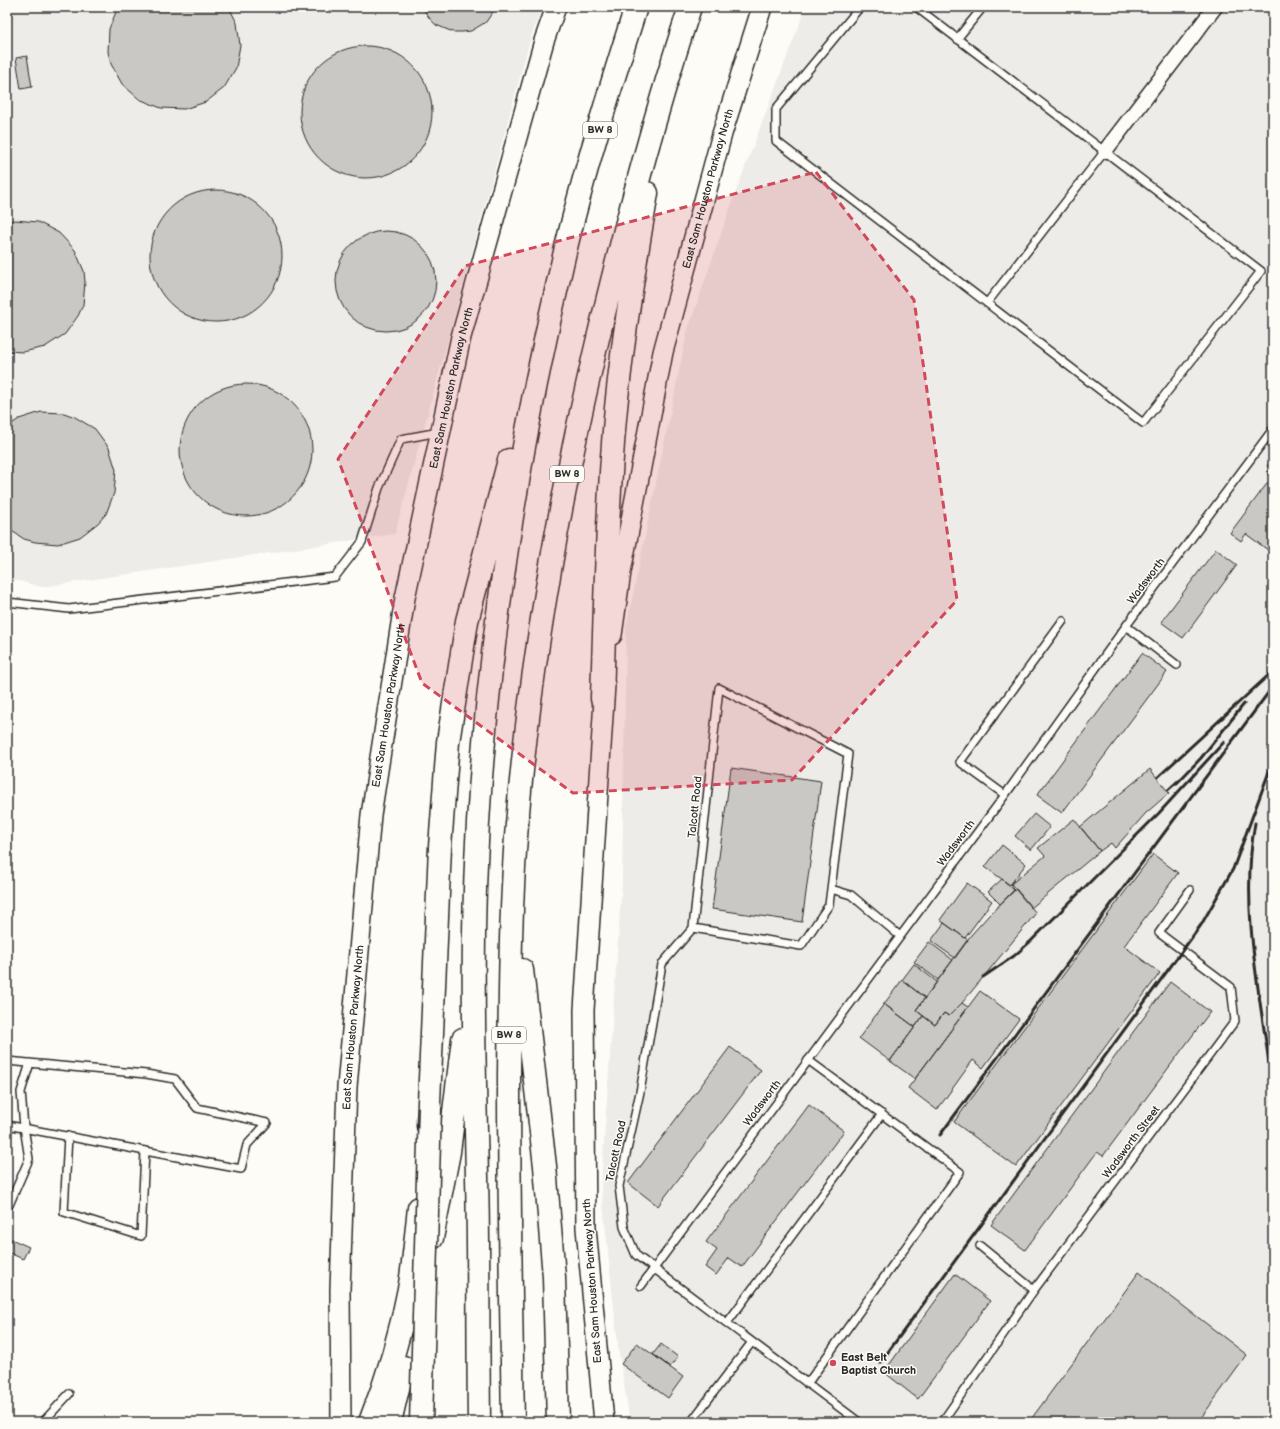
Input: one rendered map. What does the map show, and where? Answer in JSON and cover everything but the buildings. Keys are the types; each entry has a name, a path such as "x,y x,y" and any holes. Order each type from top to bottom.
{"highway":[{"name":"BW 8","path":"479,1422 474,1038 475,890 492,664 502,584 528,426 565,253 636,7"},
{"name":"BW 8","path":"514,1422 509,1188 510,961 517,822 530,697 539,630 562,498 617,258 640,167 667,75 690,7"},
{"path":"602,699 607,561 615,418 625,334 638,246 667,75"},
{"path":"421,1422 434,961 444,785 448,742 461,651 477,580 565,253"},
{"path":"513,882 519,948 545,1166 554,1277 558,1421"},
{"path":"390,1422 411,1335 449,1152 464,1029 475,890"},
{"path":"370,1422 391,1364 410,1283 430,1108"}],"main road":[{"name":"East Sam Houston Parkway North","path":"341,1422 340,1290 347,1087 371,815 405,598 461,336 544,41 556,7"},
{"name":"East Sam Houston Parkway North","path":"604,1422 586,1228 584,1010 602,699 621,572 663,352 722,134 762,7"}],"street":[{"path":"1105,151 1216,7"}],"lane":[{"path":"860,7 776,109 776,141 1143,423 1261,271 916,7"},
{"path":"957,39 983,7"},
{"path":"987,303 1105,151"},
{"name":"Wadsworth","path":"641,1286 1005,795 1126,626 1273,429"},
{"path":"7,602 69,610 335,577 362,542 379,488 401,439 441,432"},
{"path":"1005,795 960,762 1063,621"},
{"path":"1126,626 1177,665"},
{"name":"Talcott Road","path":"831,889 848,754 720,688 693,928 662,964 640,1092 619,1186 624,1227 636,1255 859,1422"},
{"path":"693,928 801,946 828,905 831,889 852,895 900,936"},
{"name":"Wadsworth Street","path":"942,1422 1034,1290 1235,1022 1231,987 1159,933 1190,890"},
{"path":"807,1384 960,1172 808,1060"},
{"path":"7,1061 175,1079 197,1108 267,1123 247,1145 240,1169 7,1125"},
{"path":"9,1205 29,1158 24,1127 21,1092 30,1063"},
{"path":"727,1324 882,1114"},
{"path":"68,1136 64,1212 141,1236 145,1151"},
{"path":"980,1246 1034,1290"},
{"path":"691,1422 752,1342"},
{"path":"43,1422 68,1394"}],"highlighted area":[{"path":"816,172 914,300 957,600 792,780 573,793 422,683 338,459 465,266"}],"shaded area":[{"path":"7,7 542,7 529,44 395,534 42,587 7,578"},
{"path":"806,7 1273,7 1273,1422 630,1422 619,1354 601,1186 622,882 626,628 687,332 733,199"}],"railway":[{"path":"1158,777 1273,671"},
{"path":"940,1135 1271,689"},
{"path":"1177,783 1201,758 1244,704"},
{"path":"983,977 1014,956 1031,941 1159,813 1224,742"},
{"path":"1269,773 1273,759"},
{"path":"880,1363 1201,925 1233,869 1270,769"},
{"path":"1168,790 1180,779"},
{"path":"1255,823 1251,856 1251,923 1258,991 1273,1091"}],"place":[{"name":"East Belt Baptist Church","path":"833,1363"}]}
